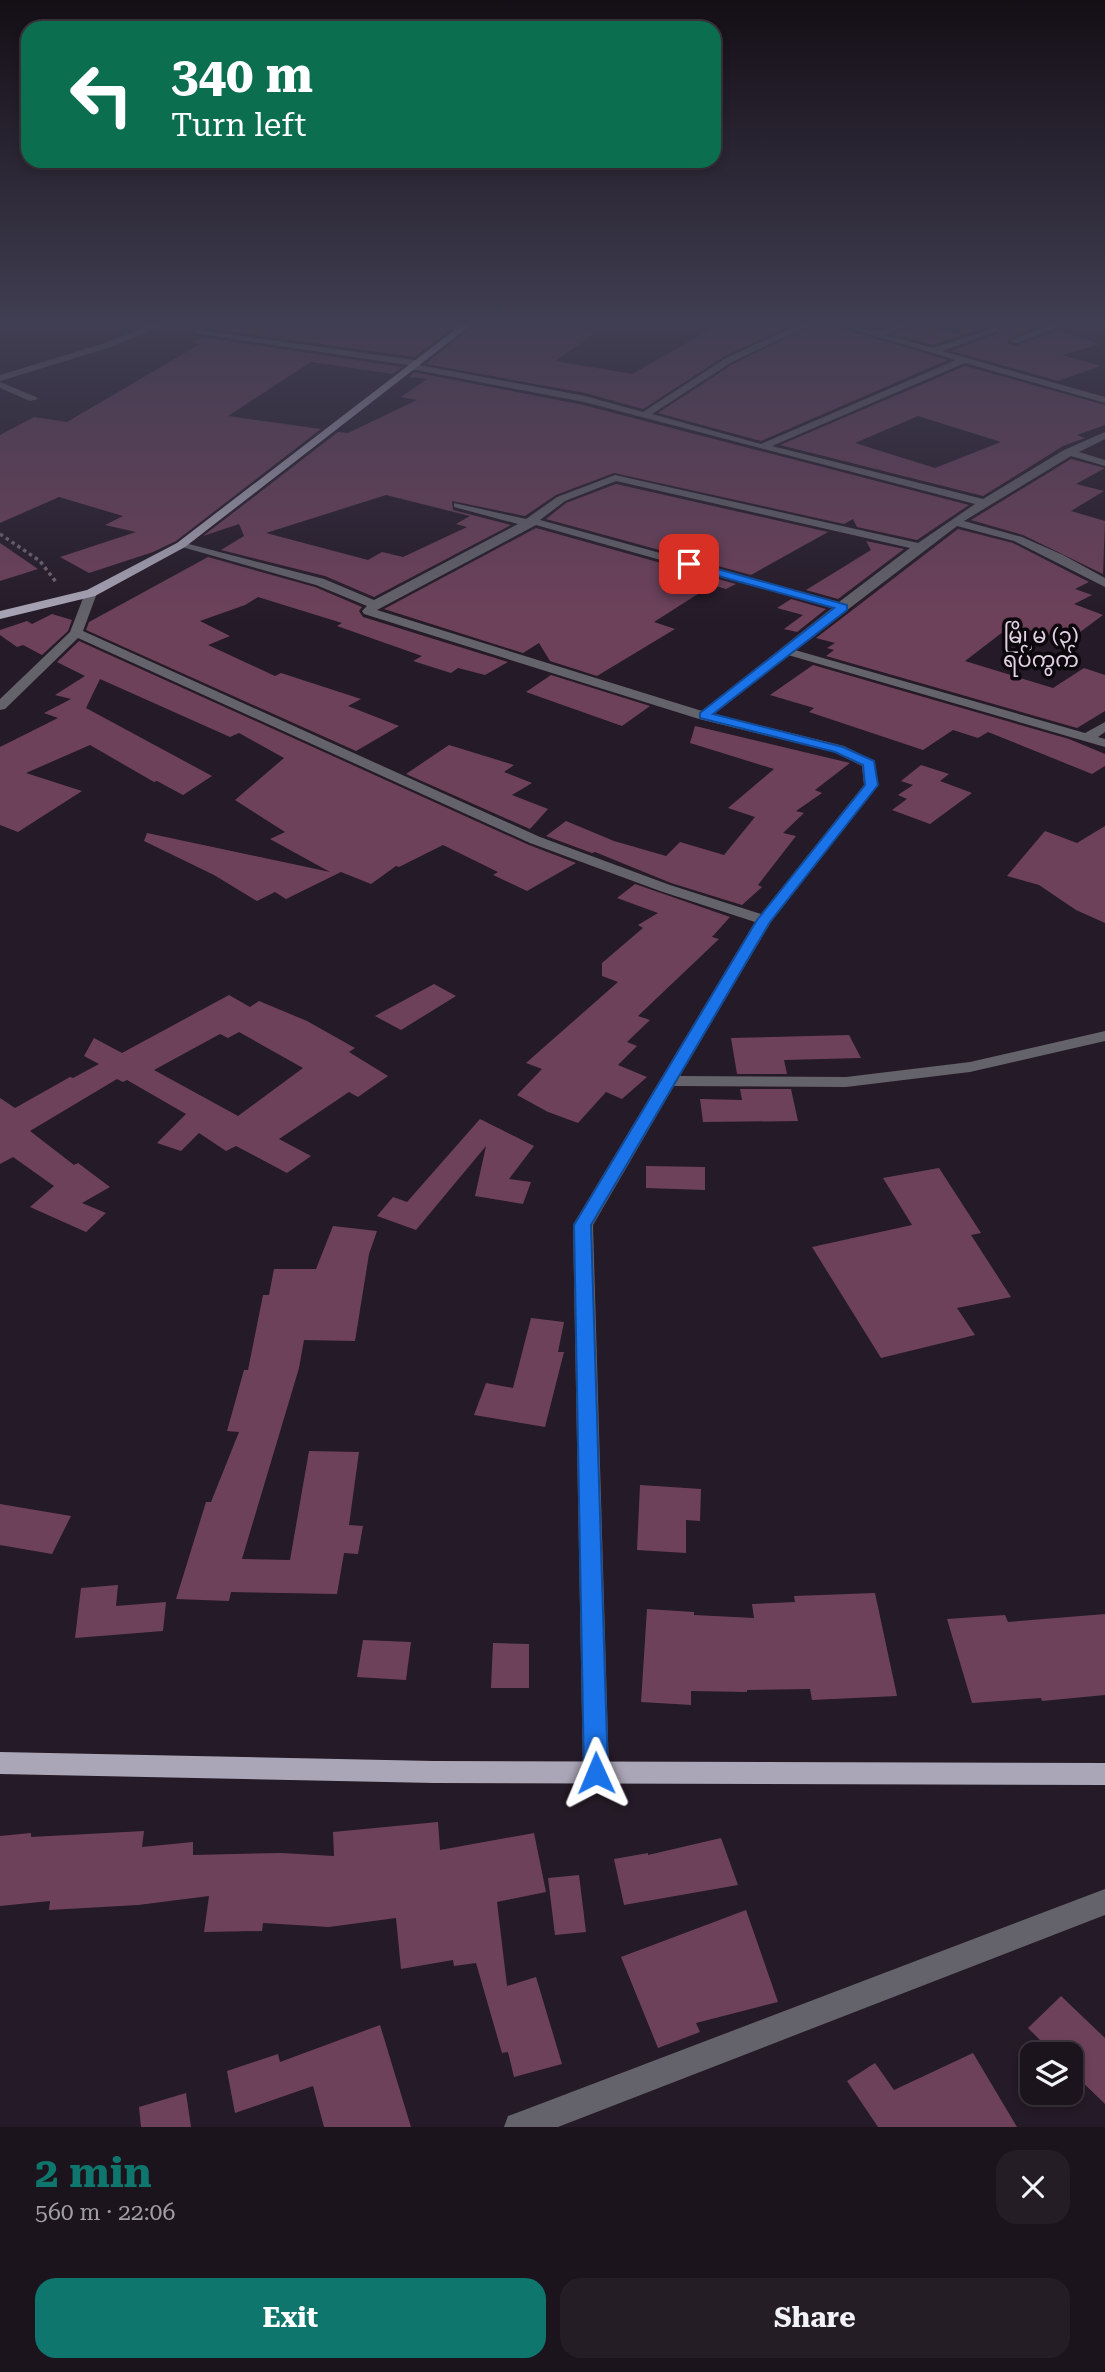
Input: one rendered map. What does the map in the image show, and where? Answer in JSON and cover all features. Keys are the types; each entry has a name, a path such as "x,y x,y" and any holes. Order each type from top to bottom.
{"main road":[{"path":"0,615 91,593 181,545 337,424"},
{"path":"0,1763 434,1772 1105,1774"}],"street":[{"path":"682,424 985,503"},
{"path":"762,447 815,424"},
{"path":"704,716 954,522 1068,452 1105,435"},
{"path":"1068,452 1105,463"},
{"path":"596,1773 583,1225 764,920 871,785 869,764 839,749 704,716 368,611 528,523 561,499 615,478 919,547"},
{"path":"458,505 528,523 536,522 843,607"},
{"path":"954,522 1018,539 1059,557 1105,583"},
{"path":"181,545 320,582 375,605"},
{"path":"0,706 76,634 91,593"},
{"path":"76,634 536,840 665,888 764,920"},
{"path":"786,651 1105,743"},
{"path":"1087,738 1105,726"},
{"path":"668,1081 846,1082 970,1067 1105,1036"},
{"path":"519,2127 1105,1902"}],"path":[{"path":"0,534 54,574 62,600"}],"building":[{"path":"20,424 287,424 321,429 176,541 153,552 89,573 60,557 136,532 105,525 123,516 59,497 0,523 0,435"},
{"path":"366,424 657,424 969,505 917,540 857,527 853,519 844,524 614,473 556,495 525,516 452,501 453,510 511,525 374,597 325,576 221,550 244,536 239,524 203,536 338,432 348,433","holes":["386,495 470,516 456,524 467,527 403,557 382,552 368,560 266,533"]},
{"path":"699,424 800,424 761,441"},
{"path":"829,424 899,424 855,443 935,468 1001,442 944,424 1105,424 1077,435 1085,438 1063,446 983,496 780,445"},
{"path":"1071,459 1105,468 1076,484 1104,491 1071,511 1105,521 1103,574 1023,535 971,520"},
{"path":"616,484 828,532 751,575 546,519 566,503"},
{"path":"536,528 736,584 726,589 712,585 654,622 675,629 597,676 550,661 539,643 523,653 384,609"},
{"path":"958,529 1013,543 1089,582 1075,589 1092,595 1074,604 1103,615 1068,641 1012,625 965,661 1053,688 1084,668 1105,675 1105,711 1077,728 826,656 834,650 827,648 835,643 816,638"},
{"path":"866,541 904,549 838,599 806,590 871,550"},
{"path":"0,543 38,569 0,581"},
{"path":"208,557 315,587 362,607 359,611 363,617 508,662 485,675 458,668 451,673 413,661 422,656 337,626 342,623 258,597 245,605 200,621 230,636 208,645 275,676 281,673 361,699 348,706 399,726 356,751 86,630 89,622"},
{"path":"791,599 826,609 797,632 784,629 803,615 777,608"},
{"path":"52,614 72,620 68,631 42,655 23,645 17,647 0,635 0,630 27,621 32,624"},
{"path":"79,641 529,845 576,863 527,891 493,875 498,872 443,845 399,867 396,866 371,884 341,872 286,899 275,892 257,901 214,875 144,841 147,833 330,872 270,839 285,832 235,800 284,758 239,733 230,737 100,679 86,708 212,776 183,795 157,781 154,782 90,745 26,773 82,791 18,832 0,825 0,747 58,718 44,713 71,699 55,695 85,676 57,662"},
{"path":"813,665 1069,739 1105,754 1105,766 1092,774 988,732 978,738 953,730 923,750 809,712 814,708 770,695"},
{"path":"551,675 650,706 622,726 526,692"},
{"path":"695,726 850,763 815,790 822,793 796,811 804,813 783,833 796,836 758,885 762,887 742,905 671,883 595,852 546,836 566,821 614,841 666,856 680,842 724,855 755,817 728,808 774,769 690,743"},
{"path":"449,745 514,765 504,772 532,783 512,795 548,809 530,829 406,774"},
{"path":"921,765 949,774 940,781 972,793 930,824 892,810 907,799 898,795 913,785 901,781"},
{"path":"1105,826 1105,923 1076,910 1039,885 1007,876 1045,831 1077,843"},
{"path":"635,884 730,917 712,937 719,939 638,1016 650,1020 627,1042 637,1046 618,1065 647,1077 622,1099 606,1092 578,1123 548,1112 517,1095 542,1069 526,1063 618,982 602,976 602,963 643,928 638,925 658,913 617,898"},
{"path":"434,984 456,996 401,1030 375,1016"},
{"path":"229,995 250,1007 259,1001 307,1021 355,1048 349,1052 388,1076 358,1097 349,1092 279,1139 311,1156 287,1173 236,1146 226,1151 199,1133 181,1151 157,1143 186,1114 127,1080 123,1082 117,1079 30,1131 74,1165 78,1163 110,1187 82,1203 106,1213 86,1232 30,1207 54,1186 13,1157 0,1164 0,1098 15,1108 99,1064 84,1056 94,1038 122,1053","holes":["239,1032 303,1068 238,1116 154,1070 220,1034 228,1038"]},
{"path":"849,1035 861,1058 784,1060 787,1074 737,1074 731,1038"},
{"path":"740,1089 791,1089 798,1121 703,1122 700,1099 742,1100"},
{"path":"480,1119 534,1146 509,1179 531,1182 523,1204 475,1196 486,1146 416,1230 377,1216 393,1197 407,1202"},
{"path":"646,1166 705,1167 705,1190 646,1188"},
{"path":"939,1168 981,1233 971,1235 1011,1297 957,1308 975,1335 881,1358 812,1247 912,1225 883,1178"},
{"path":"333,1226 377,1231 369,1254 355,1341 304,1340 299,1368 242,1559 290,1560 309,1451 359,1452 349,1525 363,1526 358,1554 344,1553 337,1594 231,1592 229,1601 176,1599 206,1502 211,1502 239,1432 227,1431 244,1370 248,1370 263,1295 269,1295 274,1269 316,1269"},
{"path":"531,1318 564,1322 558,1352 564,1352 545,1427 474,1415 486,1383 513,1388"},
{"path":"640,1485 701,1489 700,1521 686,1520 686,1553 637,1550"},
{"path":"0,1504 71,1516 52,1554 0,1545"},
{"path":"118,1585 116,1606 166,1602 163,1631 75,1638 81,1588"},
{"path":"875,1593 897,1696 812,1700 810,1689 691,1691 691,1705 641,1702 647,1609 754,1618 752,1604 795,1602 794,1596"},
{"path":"1105,1614 1105,1695 1042,1701 1041,1698 972,1703 947,1619 1005,1615 1008,1622"},
{"path":"363,1640 411,1642 406,1680 357,1677"},
{"path":"493,1643 529,1644 529,1688 491,1688"},
{"path":"438,1822 440,1850 534,1833 546,1892 497,1902 507,1986 536,1977 562,2064 514,2077 508,2052 502,2053 476,1963 454,1966 453,1960 401,1969 396,1918 329,1927 263,1923 262,1931 204,1932 209,1896 138,1905 49,1910 50,1901 0,1906 0,1836 144,1831 142,1847 193,1842 193,1855 281,1853 334,1856 333,1832"},
{"path":"721,1838 738,1885 624,1905 614,1859 648,1855"},
{"path":"579,1875 586,1932 555,1935 548,1878"},
{"path":"746,1910 778,2002 696,2023 700,2032 658,2048 621,1957"},
{"path":"1061,1996 1105,2038 1105,2104 1083,2083 1083,2042 1042,2042 1028,2028"},
{"path":"380,2025 411,2127 324,2127 313,2086 235,2113 227,2071 278,2054 280,2062"},
{"path":"973,2053 1017,2127 878,2127 847,2081 875,2063 894,2090"},
{"path":"186,2093 191,2127 141,2127 139,2107"}],"district":[{"name":"မြို့မ (၃) ရပ်ကွက်","path":"1041,648"}],"route":[{"path":"596,1773 583,1225 764,920 871,785 869,764 839,749 704,716 843,607 689,564"}]}
